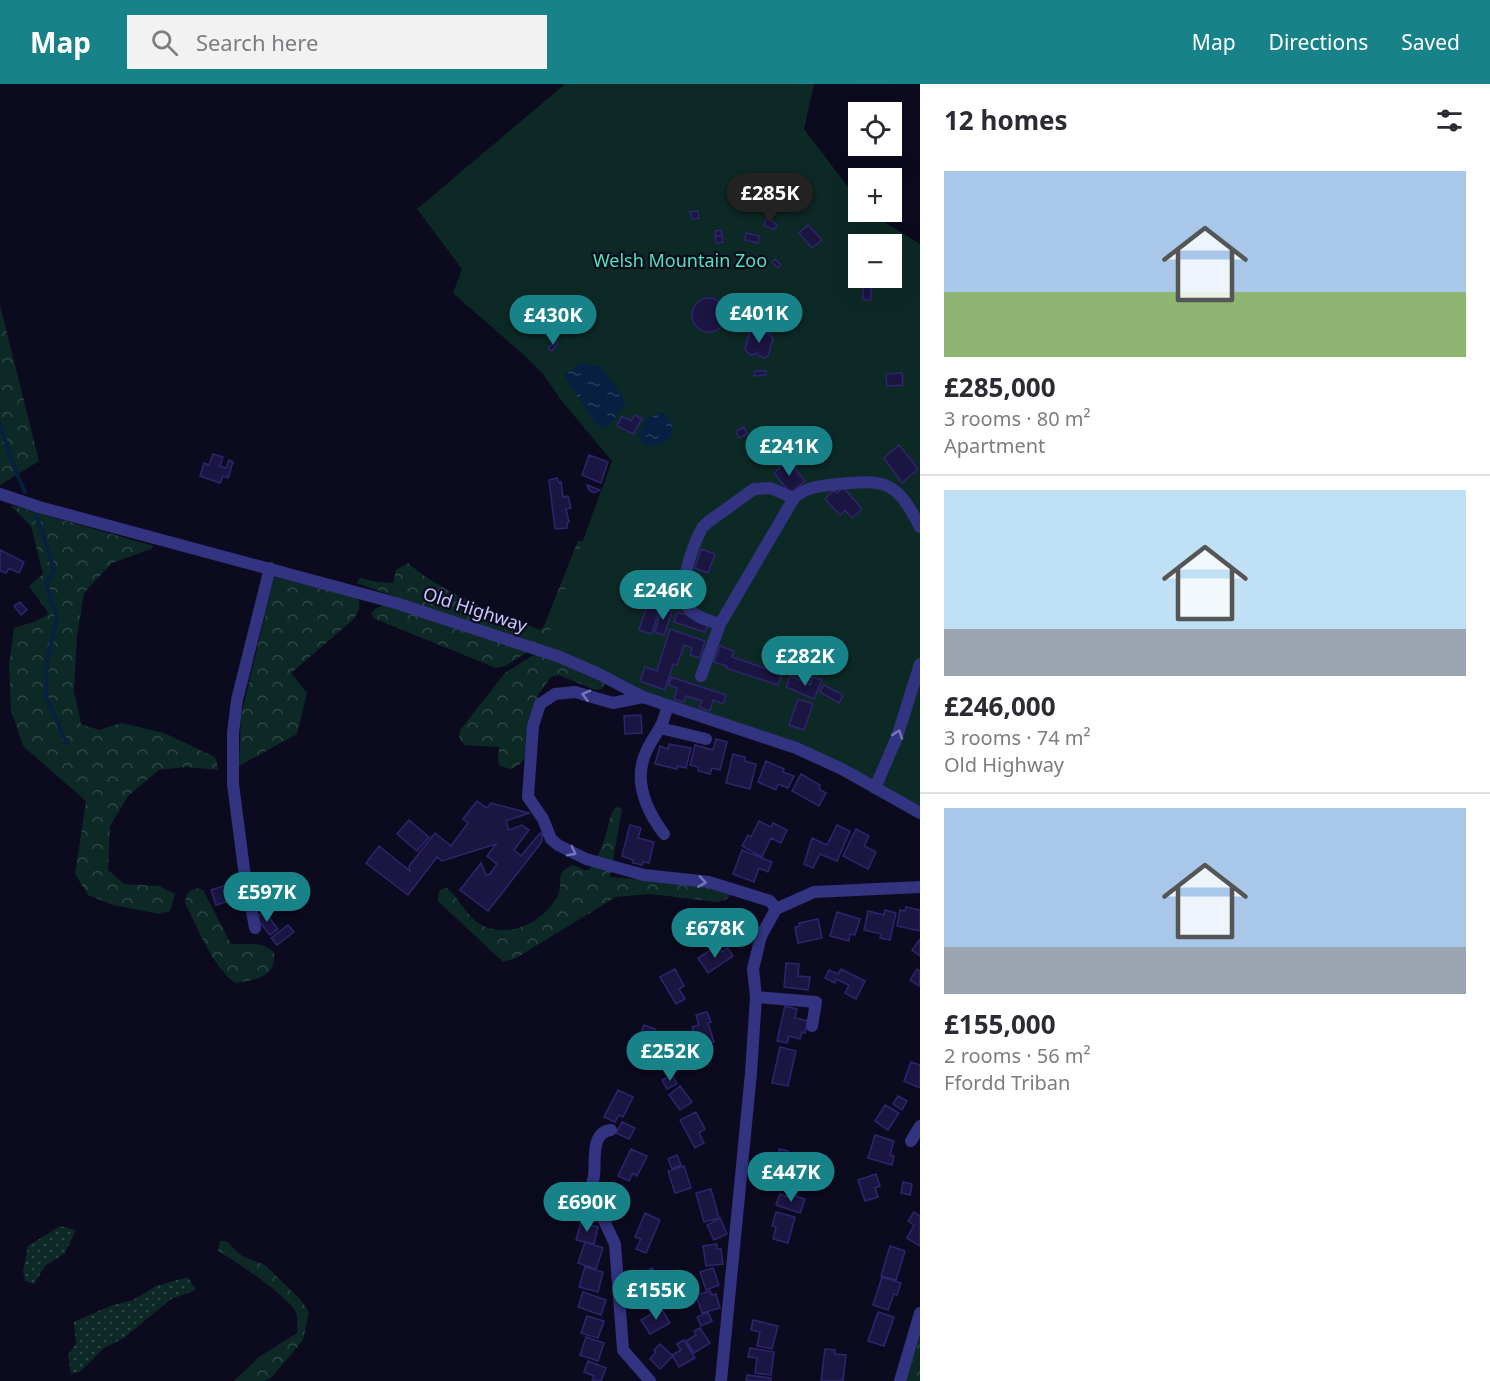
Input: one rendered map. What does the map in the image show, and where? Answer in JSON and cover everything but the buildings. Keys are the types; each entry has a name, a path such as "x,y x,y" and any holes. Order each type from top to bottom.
{"street":[{"path":"701,676 720,624 794,498 801,492 813,486 860,482 882,484 902,496 920,527"},
{"path":"720,624 689,610 683,597 684,580 702,528 754,489 770,488 794,498"},
{"name":"Old Highway","path":"0,494 39,507 396,603 560,657 599,674 642,697 796,748 842,769 920,813"},
{"path":"255,928 244,869 233,784 233,733 237,700 270,568"},
{"path":"875,788 897,737 920,664"},
{"path":"642,697 613,703 575,692 555,694 540,704 533,726 528,797 543,819 551,839 586,859 644,875 709,882 770,901 776,909"},
{"path":"664,834 653,819 643,798 642,778 645,753 665,717 666,705"},
{"path":"660,728 706,739"},
{"path":"721,1381 750,1085 756,997 753,969 761,936 776,909 814,892 920,887"},
{"path":"756,997 816,1002 812,1026"},
{"path":"911,1141 920,1126"},
{"path":"611,1130 606,1130 595,1146 594,1178 583,1197 600,1212 615,1244 623,1350 650,1381"},
{"path":"900,1381 920,1313"}],"green space":[{"name":"Welsh Mountain Zoo","path":"565,84 814,84 804,129 848,187 848,222 884,222 920,244 920,813 860,774 664,700 544,647 612,461 561,400 543,374 453,293 462,269 417,209"},
{"path":"0,305 39,461 0,485"},
{"path":"10,505 154,546 112,563 84,593 77,636 74,691 81,724 99,730 121,723 164,733 215,757 219,770 186,767 159,770 128,796 110,826 108,870 124,884 159,886 175,894 170,911 160,914 113,905 88,895 75,874 86,801 23,746 11,710 9,665 14,628 49,614 29,586 43,574 31,526"},
{"path":"578,541 584,541 544,647 356,583 360,578 393,583 396,570 408,563 453,593 540,630 544,626"},
{"path":"274,577 358,598 360,606 354,619 291,673 307,693 297,734 239,766 241,716"},
{"path":"386,605 527,651 505,666 496,668 373,618 371,614 374,610"},
{"path":"535,654 559,660 605,684 601,689 595,690 559,675 551,677 538,695 529,728 528,753 520,764 511,769 500,766 499,747 464,745 459,737 460,730 505,673"},
{"path":"616,807 622,809 610,877 691,883 731,894 727,899 717,902 650,894 616,897 516,958 503,962 438,901 441,889 447,888 474,920 489,928 512,929 534,921 552,905 560,890 561,875 567,868 573,865 589,870 601,848"},
{"path":"197,888 203,890 231,944 259,945 274,952 272,967 263,976 235,983 219,966 206,946 185,903 188,893"},
{"path":"60,1226 76,1230 65,1253 45,1266 34,1284 25,1281 23,1271 28,1246"},
{"path":"220,1241 226,1241 242,1256 265,1265 301,1300 309,1312 303,1340 272,1377 265,1381 234,1381 259,1357 297,1333 296,1313 292,1306 273,1289 218,1251"},
{"path":"188,1277 196,1290 171,1299 124,1338 104,1348 81,1371 71,1374 68,1355 76,1344 74,1322 110,1306 133,1300 156,1286"},
{"path":"920,1313 920,1381 900,1381"}],"water":[{"path":"582,363 600,366 626,403 607,428 597,426 563,375"},
{"path":"661,412 671,422 672,436 659,444 643,444 638,434 646,419"}],"waterway":[{"path":"0,424 13,465 25,492"},
{"path":"36,516 54,571 46,583 57,618 47,661 46,697 67,744"}]}
